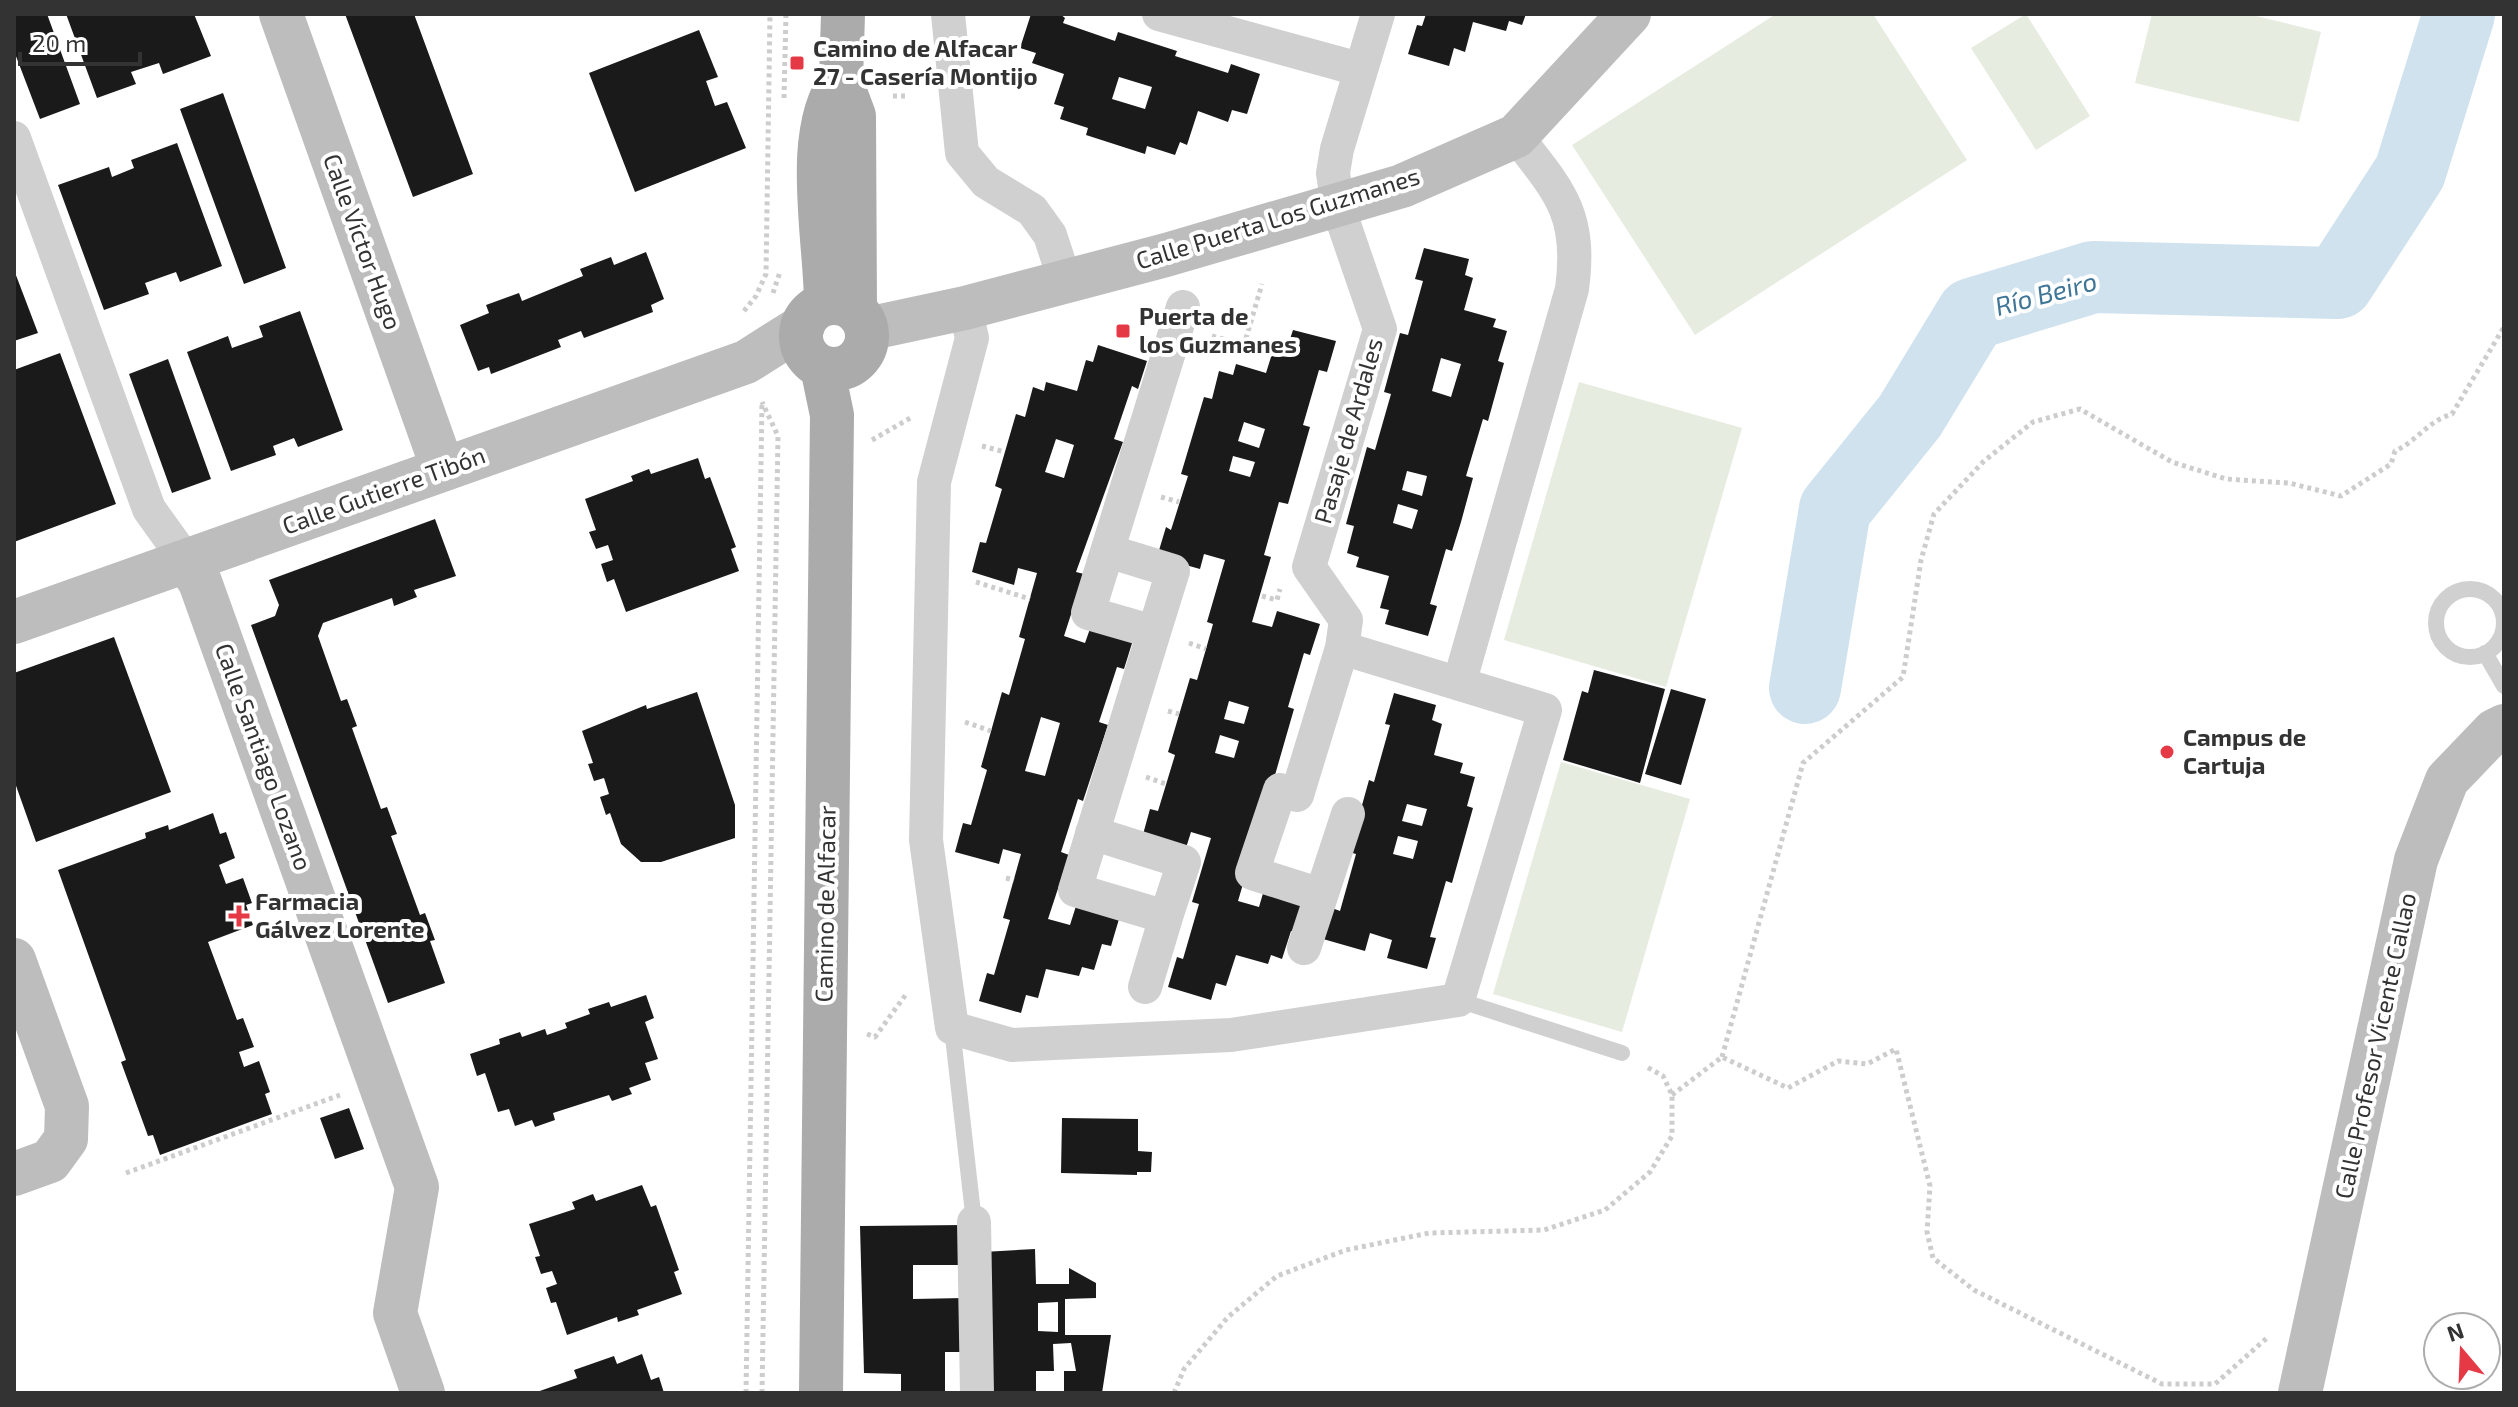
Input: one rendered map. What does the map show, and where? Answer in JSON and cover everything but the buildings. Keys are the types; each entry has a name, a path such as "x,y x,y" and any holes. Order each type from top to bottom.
{"main road":[{"name":"Camino de Alfacar","path":"821,1393 832,415 854,116 841,81 843,14"}],"street":[{"name":"Calle Víctor Hugo","path":"281,14 443,469"},
{"path":"948,14 962,153 986,182 1032,210 1050,235 1065,281"},
{"path":"1159,14 1348,66"},
{"path":"1338,207 1333,173 1337,149 1378,14"},
{"name":"Calle Puerta Los Guzmanes","path":"836,329 965,308 1338,207 1402,186 1516,136 1629,14"},
{"path":"1459,684 1572,289 1577,256 1574,225 1558,190 1516,136"},
{"name":"Calle Santiago Lozano","path":"14,138 149,509 200,582 417,1187 395,1313 423,1393"},
{"name":"Pasaje de Ardales","path":"1321,895 1252,873 1288,792 1342,648 1346,620 1309,567 1380,329 1338,207"},
{"path":"836,329 881,294 921,317"},
{"path":"965,308 972,338 934,482 926,824 952,1028 1012,1045 1231,1035 1458,1000 1545,710 1342,648"},
{"path":"1154,632 1088,613 1180,317"},
{"name":"Calle Gutierre Tibón","path":"14,622 836,329"},
{"path":"1108,551 1173,571 1075,890 1166,917"},
{"name":"Calle Profesor Vicente Callao","path":"2300,1393 2416,860 2447,780 2494,731 2504,726"},
{"path":"1304,948 1348,814"},
{"path":"1092,833 1184,862 1145,987"},
{"path":"14,960 67,1106 66,1139 50,1161 14,1174"},
{"path":"974,1222 977,1393"}],"lane":[{"path":"2476,590 2495,601 2501,610 2504,620 2500,639 2485,653 2465,657 2454,654 2439,638 2436,618 2439,607 2455,593 2476,590"},
{"path":"2485,653 2504,686"},
{"path":"1458,1000 1622,1053"},
{"path":"952,1028 974,1222"}],"path":[{"path":"740,316 756,296 766,274 770,14"},
{"path":"1180,317 1244,345 1262,284"},
{"path":"1672,1095 1722,1057 1803,763 1903,677 1921,560 1934,514 1984,461 2033,422 2080,409 2172,462 2226,479 2289,483 2341,496 2391,464 2395,451 2412,444 2435,419 2452,414 2504,327"},
{"path":"746,1393 762,402 778,436 762,1393"},
{"path":"976,582 1030,599"},
{"path":"1262,596 1277,600"},
{"path":"1006,878 1014,880"},
{"path":"866,1021 866,1033 875,1037 907,993"},
{"path":"1722,1057 1788,1088 1838,1061 1867,1064 1896,1049 1930,1186 1927,1232 1933,1258 1974,1290 2162,1384 2215,1384 2271,1334"},
{"path":"1174,1393 1184,1369 1228,1317 1277,1276 1346,1250 1429,1233 1544,1230 1605,1210 1650,1172 1672,1136 1672,1095 1663,1076 1622,1053"},
{"path":"126,1173 342,1094"}],"shaded area":[{"path":"1776,14 1873,14 1967,160 1695,335 1572,145"},
{"path":"2026,14 2090,116 2036,150 1971,48"},
{"path":"2152,14 2248,14 2321,32 2299,122 2135,83"},
{"path":"1579,382 1742,428 1666,687 1504,640"},
{"path":"1561,762 1690,799 1622,1032 1493,994"}],"waterway":[{"name":"Río Beiro","path":"1805,688 1835,509 1910,416 1972,314 2093,277 2338,283 2410,172 2459,14"}],"place":[{"name":"Camino de Alfacar 27 - Casería Montijo","path":"797,63"},
{"name":"Puerta de los Guzmanes","path":"1123,331"},
{"name":"Campus de Cartuja","path":"2167,752"},
{"name":"Farmacia Gálvez Lorente","path":"239,916"}]}
